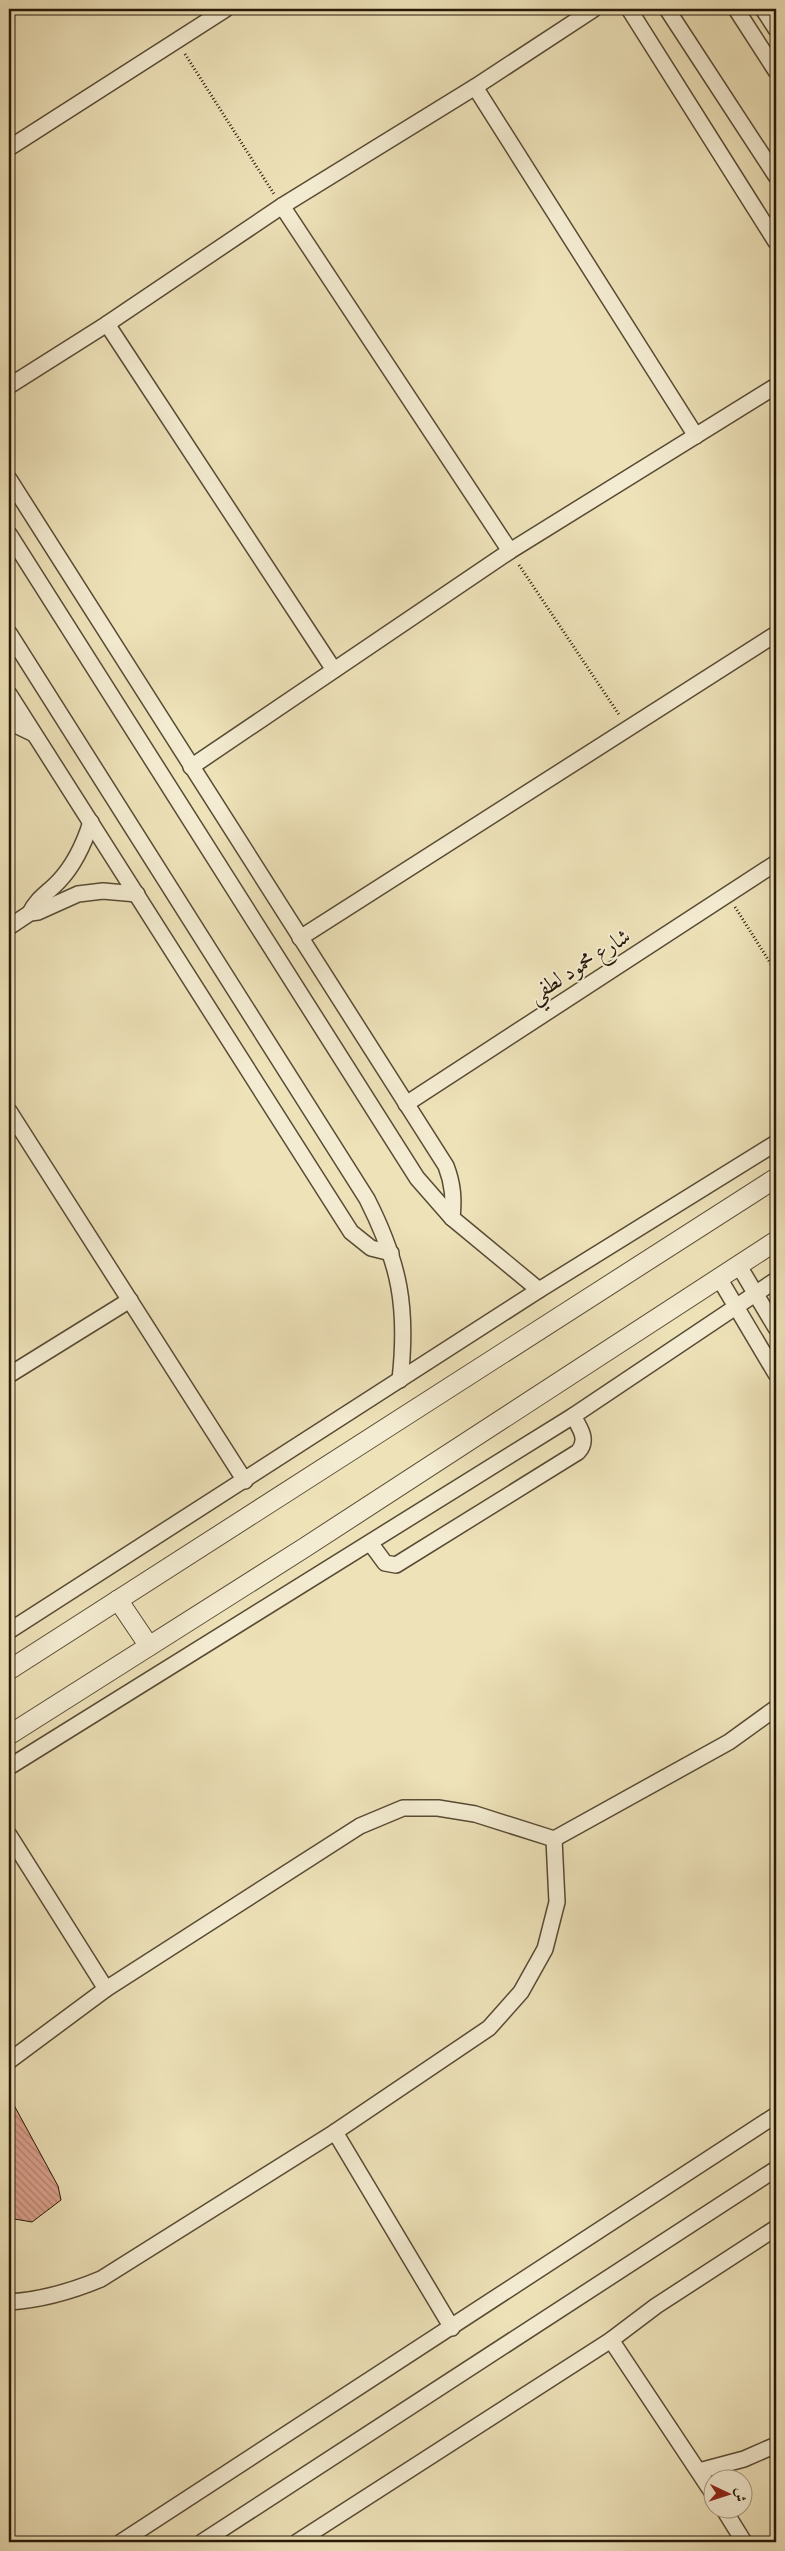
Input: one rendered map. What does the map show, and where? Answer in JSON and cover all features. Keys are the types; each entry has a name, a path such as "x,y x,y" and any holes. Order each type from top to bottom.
{"street":[{"path":"9,148 226,9"},
{"path":"9,386 107,324 282,206 475,87 594,9"},
{"path":"629,9 776,242"},
{"path":"667,9 776,176"},
{"path":"736,9 776,71"},
{"path":"763,9 776,29"},
{"path":"475,87 696,436"},
{"path":"282,206 510,552"},
{"path":"107,324 334,670"},
{"path":"191,767 510,552 776,386"},
{"path":"9,479 446,1166 453,1192 452,1218"},
{"path":"9,534 417,1178 452,1218 539,1290"},
{"path":"9,632 366,1199 383,1232 391,1253 402,1303 404,1340 400,1380"},
{"path":"300,938 776,634"},
{"path":"9,694 351,1232 371,1248 391,1253"},
{"path":"9,722 35,734"},
{"path":"30,913 36,901 69,870 82,847 90,822"},
{"name":"شارع محمود لطفي","path":"406,1104 776,863"},
{"path":"9,927 30,913 44,909 66,898 90,892 137,894"},
{"path":"9,1111 245,1481"},
{"path":"9,1631 245,1481 539,1290 776,1143"},
{"path":"9,1670 776,1178"},
{"path":"9,1735 776,1241"},
{"path":"739,1266 776,1328"},
{"path":"719,1278 776,1374"},
{"path":"9,1767 371,1544 573,1416 776,1280"},
{"path":"9,1375 130,1300"},
{"path":"371,1544 385,1563 396,1565 578,1452 584,1443 584,1437 573,1416"},
{"path":"118,1600 149,1646"},
{"path":"9,2061 106,1989 360,1826 403,1808 438,1808 475,1814 554,1839 729,1742 776,1711"},
{"path":"9,1835 106,1989"},
{"path":"9,2302 35,2301 69,2293 101,2279 335,2132 489,2028 522,1992 545,1949 557,1902 554,1839"},
{"path":"121,2542 776,2115"},
{"path":"335,2132 452,2328"},
{"path":"202,2542 776,2169"},
{"path":"297,2542 611,2340 656,2306 776,2228"},
{"path":"611,2340 702,2476"},
{"path":"699,2471 744,2459 776,2445"},
{"path":"729,2518 744,2542"}],"path":[{"path":"176,40 282,206"},
{"path":"510,552 628,729"},
{"path":"727,894 776,972"}],"building":[{"path":"9,2096 58,2186 61,2200 32,2222 9,2218"}]}
